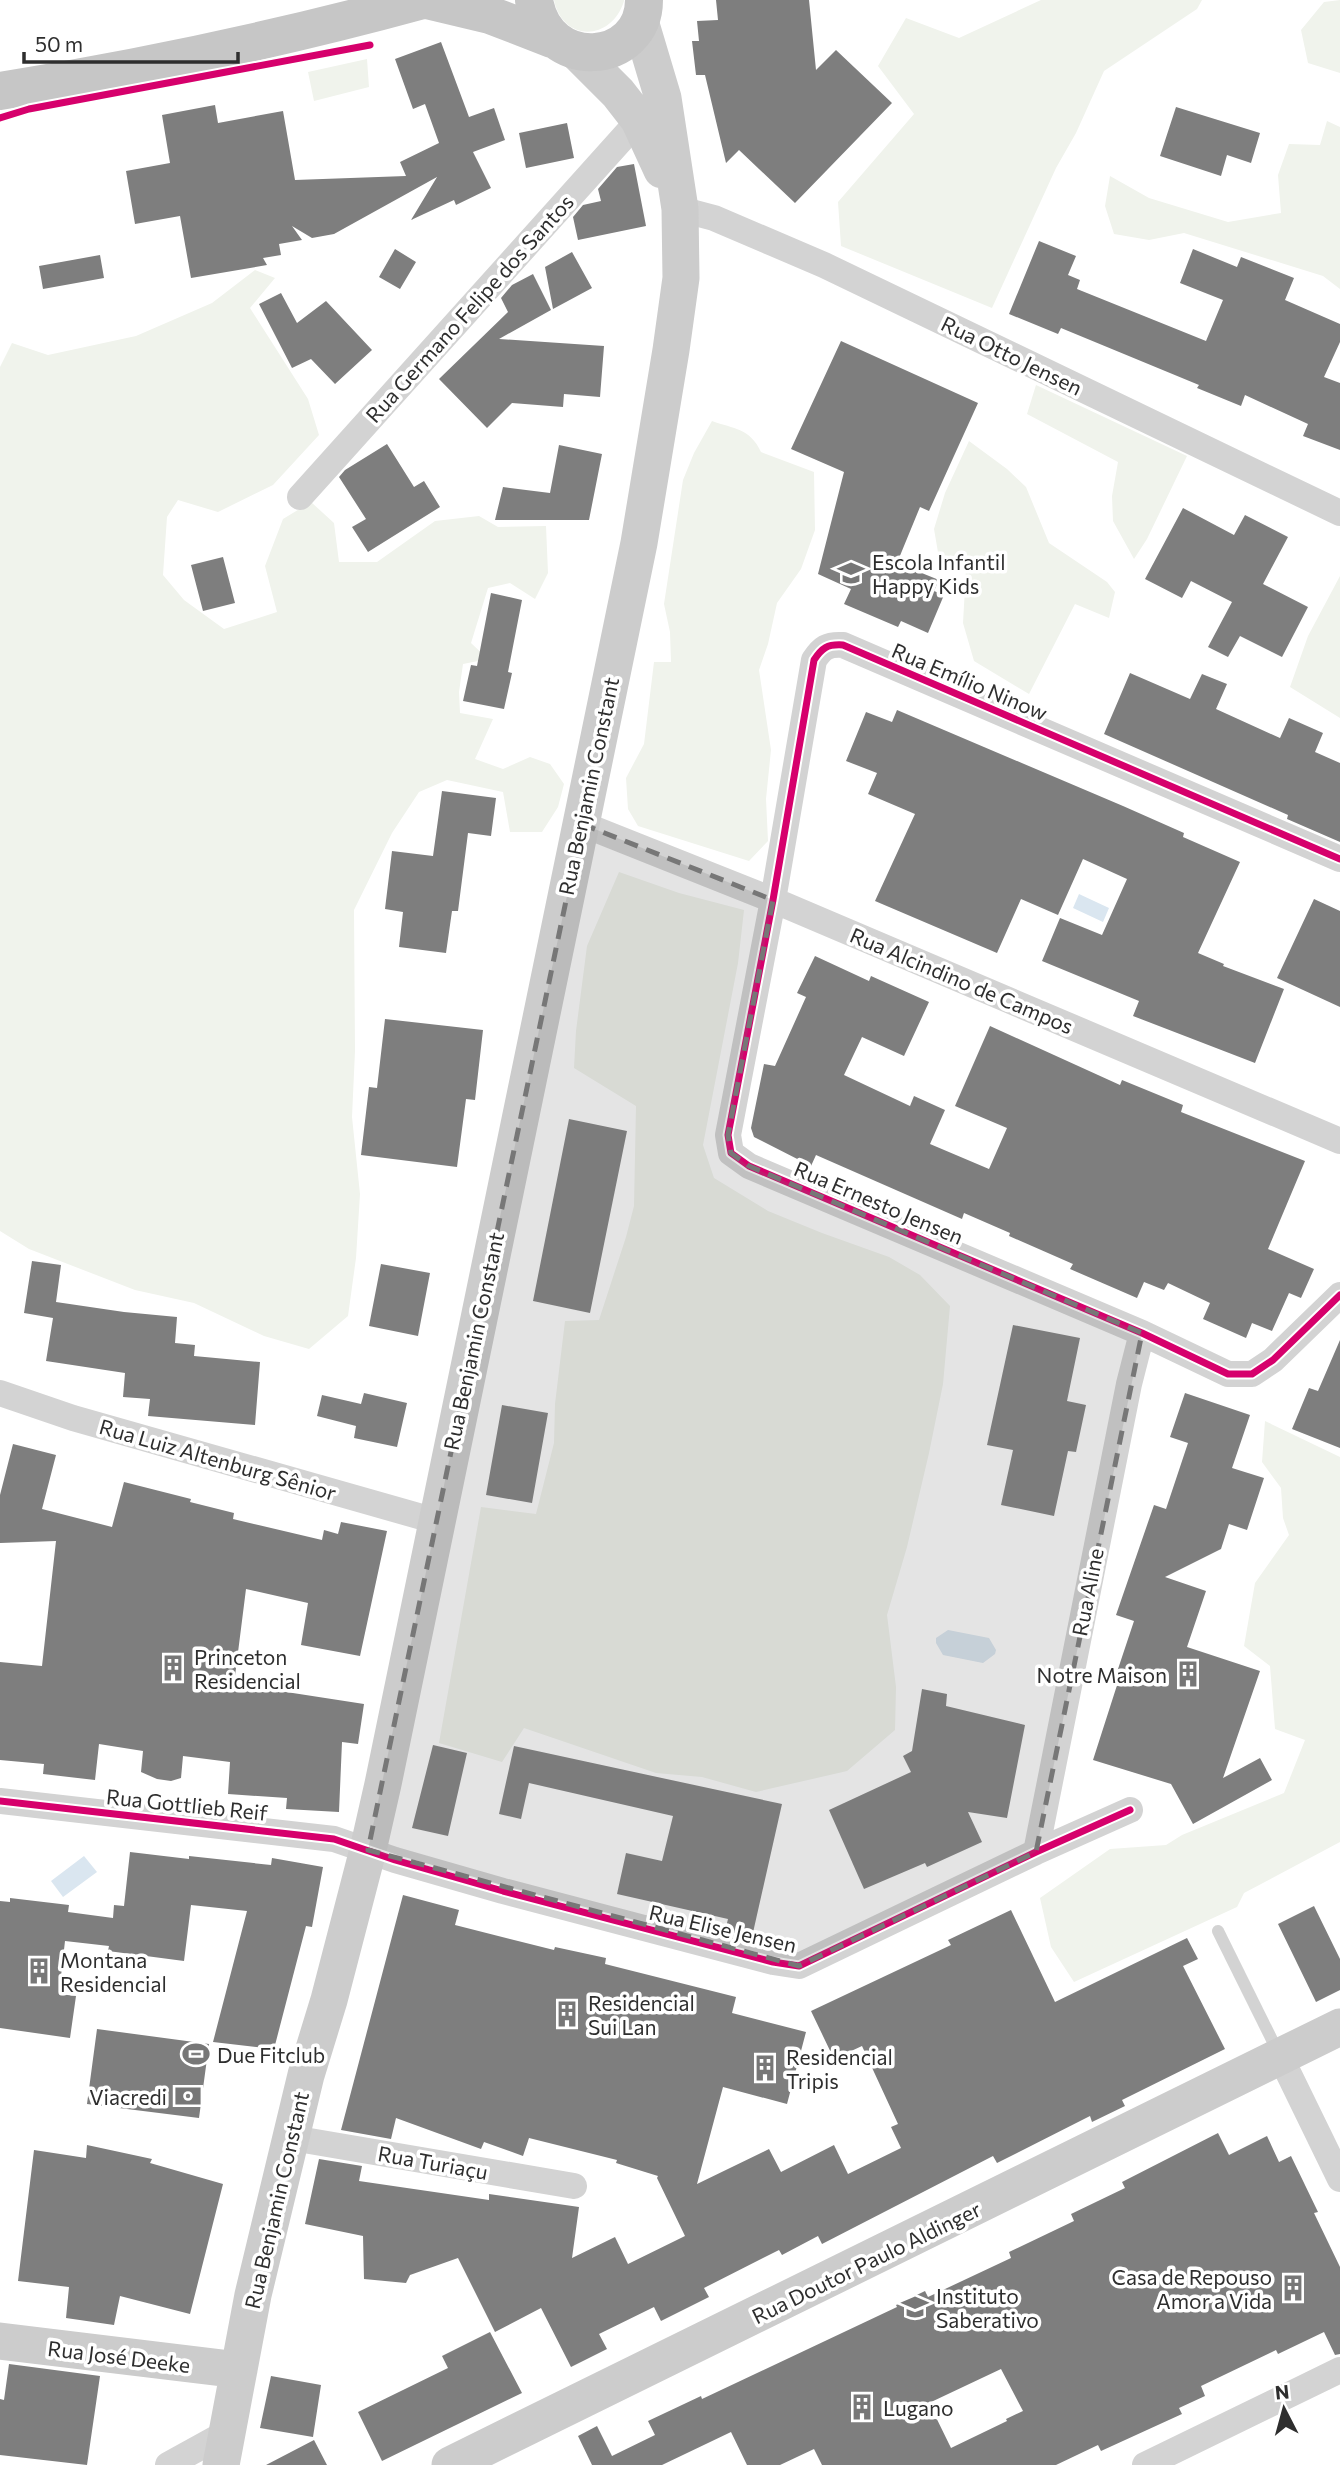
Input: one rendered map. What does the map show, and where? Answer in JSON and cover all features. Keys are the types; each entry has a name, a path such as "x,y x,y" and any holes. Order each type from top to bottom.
{"main road":[{"path":"0,91 166,62 294,34 425,0 490,15 564,45 592,53 613,47 631,34 642,11"},
{"path":"534,0 542,27 564,45"},
{"name":"Rua Benjamin Constant","path":"223,2449 253,2295 306,2075 329,2000 368,1850 639,543 681,278 680,209 663,98 642,11"},
{"name":"Rua Benjamin Constant","path":"564,45 618,93 639,120 680,209"},
{"name":"Rua Doutor Paulo Aldinger","path":"450,2465 1340,2027"},
{"name":"Rua José Deeke","path":"0,2341 239,2370"}],"street":[{"name":"Rua Germano Felipe dos Santos","path":"300,497 639,120"},
{"name":"Rua Otto Jensen","path":"680,209 714,218 824,265 1340,513"},
{"name":"Rua Emílio Ninow","path":"773,900 814,660 821,649 830,644 843,645 1340,859"},
{"name":"Rua Alcindino de Campos","path":"582,824 773,900 1340,1141"},
{"name":"Rua Ernesto Jensen","path":"773,900 728,1135 731,1153 749,1166 1142,1333 1228,1374 1252,1374 1273,1360 1340,1295"},
{"name":"Rua Aline","path":"1036,1852 1129,1384 1142,1333"},
{"name":"Rua Luiz Altenburg Sênior","path":"0,1393 73,1418 436,1521"},
{"name":"Rua Gottlieb Reif","path":"0,1801 334,1839 368,1850"},
{"name":"Rua Elise Jensen","path":"368,1850 503,1891 773,1962 799,1966 1130,1810"},
{"path":"1281,2058 1340,2179"},
{"name":"Rua Turiaçu","path":"292,2138 574,2186"},
{"path":"1145,2465 1340,2370"},
{"path":"168,2465 223,2449"}],"lane":[{"path":"1218,1931 1281,2058"}],"highlighted area":[{"path":"582,824 773,900 728,1135 731,1153 749,1166 1142,1333 1036,1852 799,1966 368,1850"}],"shaded area":[{"path":"554,0 624,1 609,24 588,32 567,24 559,14"},
{"path":"1041,0 1202,0 1197,9 1104,71 992,308 841,246 838,202 914,114 878,66 906,18 959,38"},
{"path":"1340,0 1340,73 1308,63 1301,30 1324,2"},
{"path":"367,59 369,87 314,101 308,72"},
{"path":"1327,121 1340,127 1340,289 1323,276 1184,233 1149,240 1114,234 1105,206 1110,176 1149,198 1228,222 1281,213 1278,175 1289,144 1320,145"},
{"path":"255,270 275,278 250,308 308,399 319,435 273,485 218,512 178,500 167,517 163,575 184,600 224,629 277,612 265,566 283,519 311,502 334,523 339,562 377,562 435,521 479,516 498,527 546,526 548,573 535,599 510,583 488,588 471,643 488,659 463,664 459,692 460,713 493,719 475,759 503,769 530,757 550,764 564,784 558,807 542,832 510,832 503,792 447,780 419,792 392,833 354,910 355,1051 352,1117 360,1194 356,1258 348,1316 309,1349 264,1336 194,1303 135,1290 29,1249 0,1231 0,367 12,343 48,355 136,336 212,303"},
{"path":"1036,385 1187,456 1147,539 1134,559 1113,521 1112,496 1118,462 1027,414"},
{"path":"712,421 746,434 761,452 814,472 815,530 801,569 777,603 759,670 771,750 766,799 768,841 749,861 638,826 628,809 626,778 644,744 654,662 671,662 670,632 664,604 683,480"},
{"path":"969,441 1026,487 1049,543 1107,582 1115,592 1109,618 1075,604 1029,694 974,661 963,623 966,570 940,564 934,529 945,493"},
{"path":"1340,576 1340,718 1290,687 1308,636"},
{"path":"619,872 679,893 744,910 738,963 703,1145 714,1178 768,1211 889,1257 920,1275 950,1306 943,1384 929,1453 907,1547 887,1615 896,1687 895,1730 847,1771 756,1792 702,1777 656,1773 524,1728 502,1762 439,1743 481,1507 536,1514 554,1443 555,1404 565,1321 599,1320 634,1206 636,1106 574,1068 587,946"},
{"path":"1079,894 1109,908 1103,922 1073,908"},
{"path":"1265,1421 1340,1457 1340,1842 1244,1893 1237,1907 1074,1982 1051,1947 1040,1898 1110,1849 1166,1845 1182,1835 1284,1793 1305,1740 1275,1729 1270,1666 1244,1646 1255,1583 1289,1535 1283,1518 1281,1488 1262,1462"},
{"path":"948,1630 989,1638 996,1650 995,1654 983,1663 943,1655 936,1638"},
{"path":"84,1856 97,1872 63,1897 51,1881"}],"building":[{"path":"716,0 809,0 816,70 836,50 892,103 795,203 739,150 726,163 705,75 696,75 692,41 699,41 697,21 718,20"},
{"path":"441,42 469,117 494,108 505,140 473,152 491,188 456,205 454,200 411,220 437,177 334,234 312,238 292,226 302,240 279,244 281,255 263,258 267,265 191,278 180,216 135,224 126,171 170,163 162,115 215,105 218,123 283,111 295,180 406,176 400,162 439,143 425,104 413,109 395,59"},
{"path":"1176,107 1260,133 1251,163 1227,155 1221,176 1160,156"},
{"path":"567,123 574,158 526,168 519,133"},
{"path":"634,164 646,226 578,240 573,217 583,205 601,201 598,189 617,167"},
{"path":"1039,241 1076,256 1068,275 1080,280 1077,289 1206,341 1223,300 1180,283 1193,249 1237,267 1241,257 1294,278 1285,300 1340,324 1340,342 1324,377 1340,383 1340,450 1303,436 1308,424 1245,395 1241,406 1197,388 1199,385 1061,328 1058,334 1009,314"},
{"path":"395,249 416,262 400,289 379,277"},
{"path":"572,252 592,288 553,309 545,267"},
{"path":"100,255 104,278 43,289 39,266"},
{"path":"533,274 551,310 499,339 604,346 600,397 564,394 563,407 512,403 487,428 439,379 508,312 501,298 512,285"},
{"path":"281,293 297,323 326,301 372,350 335,384 311,359 292,368 259,304"},
{"path":"841,341 978,403 929,511 920,507 897,563 939,580 934,591 944,595 928,633 901,621 898,627 844,604 851,589 818,574 844,472 791,449"},
{"path":"387,444 414,487 424,481 440,507 368,552 352,527 366,519 339,477 345,470"},
{"path":"559,445 602,454 589,520 495,520 503,487 550,493"},
{"path":"1183,508 1234,535 1245,515 1288,537 1263,584 1308,607 1282,657 1240,636 1228,657 1208,647 1232,602 1191,581 1182,598 1145,579"},
{"path":"223,557 235,603 203,611 191,565"},
{"path":"491,593 522,600 504,709 463,701 471,665 477,666"},
{"path":"1130,673 1190,699 1202,674 1227,684 1216,709 1280,738 1289,718 1323,733 1315,752 1340,763 1340,842 1287,819 1288,815 1104,734"},
{"path":"897,710 1184,833 1183,837 1240,862 1198,953 1224,964 1223,966 1284,989 1255,1063 1133,1016 1139,1001 1042,961 1060,918 1102,935 1127,879 1083,859 1058,915 1021,899 997,953 875,901 915,814 868,794 877,773 846,761 866,712 892,722"},
{"path":"442,791 496,798 491,836 468,833 458,911 452,911 446,953 399,947 403,912 385,909 392,851 433,856"},
{"path":"1314,899 1340,911 1340,1007 1277,978"},
{"path":"815,956 869,981 871,976 929,1002 904,1056 862,1037 844,1075 910,1106 914,1096 945,1110 930,1144 989,1169 1007,1128 955,1106 990,1026 1120,1085 1122,1080 1183,1105 1181,1112 1305,1161 1268,1249 1314,1269 1301,1298 1289,1293 1272,1331 1252,1323 1246,1338 1203,1319 1210,1303 1168,1283 1164,1290 1144,1282 1137,1298 1070,1269 1073,1264 964,1213 962,1219 816,1155 811,1166 754,1137 751,1128 764,1064 775,1066 806,997 797,993"},
{"path":"385,1019 483,1030 475,1100 466,1099 457,1167 361,1155 369,1087 377,1088"},
{"path":"569,1119 627,1131 590,1313 533,1301"},
{"path":"32,1261 61,1265 56,1302 177,1317 175,1343 195,1345 194,1356 260,1362 255,1425 148,1416 150,1399 123,1397 125,1373 46,1361 53,1318 24,1313"},
{"path":"381,1264 430,1273 418,1336 369,1326"},
{"path":"1013,1325 1080,1338 1067,1401 1086,1405 1076,1452 1068,1451 1054,1516 1001,1505 1013,1450 987,1445"},
{"path":"1340,1340 1340,1448 1292,1429 1309,1388 1318,1391"},
{"path":"364,1393 407,1403 397,1447 354,1438 356,1426 317,1416 322,1395 361,1404"},
{"path":"1185,1393 1250,1415 1232,1468 1264,1478 1247,1530 1229,1524 1221,1549 1165,1577 1206,1591 1187,1647 1260,1671 1223,1778 1260,1758 1272,1780 1193,1824 1171,1784 1093,1760 1134,1621 1116,1615 1154,1505 1166,1509 1188,1443 1170,1437"},
{"path":"502,1405 548,1413 532,1503 486,1495"},
{"path":"13,1444 56,1455 42,1509 112,1527 124,1482 234,1513 233,1519 322,1540 324,1530 338,1534 341,1522 387,1531 360,1656 301,1645 308,1603 246,1589 234,1684 364,1704 358,1744 342,1742 339,1812 286,1809 287,1798 228,1794 230,1762 183,1756 181,1778 171,1781 157,1779 141,1772 143,1751 99,1744 95,1780 43,1774 44,1764 0,1760 0,1662 42,1666 56,1541 0,1543 0,1495"},
{"path":"922,1689 947,1694 946,1706 1025,1725 1007,1818 968,1812 982,1842 927,1867 925,1863 864,1889 829,1810 911,1772 903,1756 912,1751"},
{"path":"433,1745 467,1753 448,1836 412,1828"},
{"path":"514,1746 782,1804 752,1937 725,1931 728,1919 617,1894 626,1853 662,1861 673,1816 529,1783 521,1819 499,1814"},
{"path":"130,1852 271,1865 272,1858 323,1867 312,1927 306,1926 274,2049 213,2042 247,1911 191,1905 184,1961 108,1951 109,1946 65,1941 59,1994 76,1996 70,2038 0,2028 0,1901 10,1902 10,1898 69,1905 68,1912 113,1918 114,1905 124,1906"},
{"path":"403,1895 459,1910 455,1925 554,1950 555,1947 606,1958 605,1964 736,1997 732,2013 806,2032 787,2104 723,2087 697,2184 769,2149 781,2172 834,2145 848,2174 901,2148 891,2127 898,2124 862,2046 834,2059 811,2011 951,1945 948,1940 1011,1910 1055,2002 1187,1938 1198,1959 1183,1966 1225,2049 1122,2100 1125,2106 1092,2122 1090,2116 997,2163 993,2156 822,2244 818,2236 782,2255 779,2250 704,2288 709,2297 661,2321 654,2307 599,2334 607,2349 571,2367 541,2308 495,2332 458,2258 410,2275 406,2283 364,2279 363,2236 305,2224 319,2159 362,2166 359,2181 489,2200 489,2194 579,2207 572,2258 615,2237 628,2264 685,2236 658,2176 616,2163 617,2160 529,2138 523,2156 484,2142 481,2149 396,2118 391,2139 341,2130"},
{"path":"1314,1906 1340,1959 1340,1990 1316,2002 1278,1924"},
{"path":"97,2029 209,2044 199,2118 87,2104"},
{"path":"1218,2133 1229,2155 1267,2136 1279,2162 1291,2156 1340,2267 1340,2354 1335,2355 1324,2332 1278,2354 1276,2350 1201,2386 1205,2396 1179,2408 1182,2414 1101,2451 1098,2445 1056,2465 822,2465 814,2449 780,2465 747,2465 731,2432 662,2465 592,2465 578,2436 597,2426 612,2456 655,2435 648,2421 701,2396 702,2399 897,2307 896,2305 925,2291 928,2297 1011,2258 1009,2252 1074,2221 1071,2214 1125,2188 1122,2182","holes":["1001,2369 1023,2411 951,2448 929,2403"]},
{"path":"87,2145 152,2159 150,2163 223,2184 190,2314 120,2296 114,2325 66,2318 69,2287 18,2281 34,2150 86,2158"},
{"path":"490,2332 522,2393 382,2461 358,2412 448,2368 442,2356"},
{"path":"9,2364 100,2376 87,2465 0,2455 0,2399 4,2400"},
{"path":"271,2376 321,2385 313,2437 260,2428"},
{"path":"314,2440 327,2465 266,2465"}],"cycle path":[{"path":"0,118 29,109 370,45"},
{"path":"1340,859 843,645 826,648 814,660 773,900 728,1135 731,1153 749,1166 1142,1333 1228,1374 1252,1374 1273,1360 1340,1295"},
{"path":"0,1801 334,1839 395,1860 503,1891 773,1962 799,1966 1130,1810"}],"place":[{"name":"Escola Infantil Happy Kids","path":"851,573"},
{"name":"Princeton Residencial","path":"173,1668"},
{"name":"Notre Maison","path":"1188,1674"},
{"name":"Montana Residencial","path":"39,1971"},
{"name":"Residencial Sui Lan","path":"567,2014"},
{"name":"Due Fitclub","path":"196,2054"},
{"name":"Residencial Tripis","path":"765,2068"},
{"name":"Viacredi","path":"188,2096"},
{"name":"Casa de Repouso Amor a Vida","path":"1293,2288"},
{"name":"Instituto Saberativo","path":"915,2307"},
{"name":"Lugano","path":"862,2407"}]}
